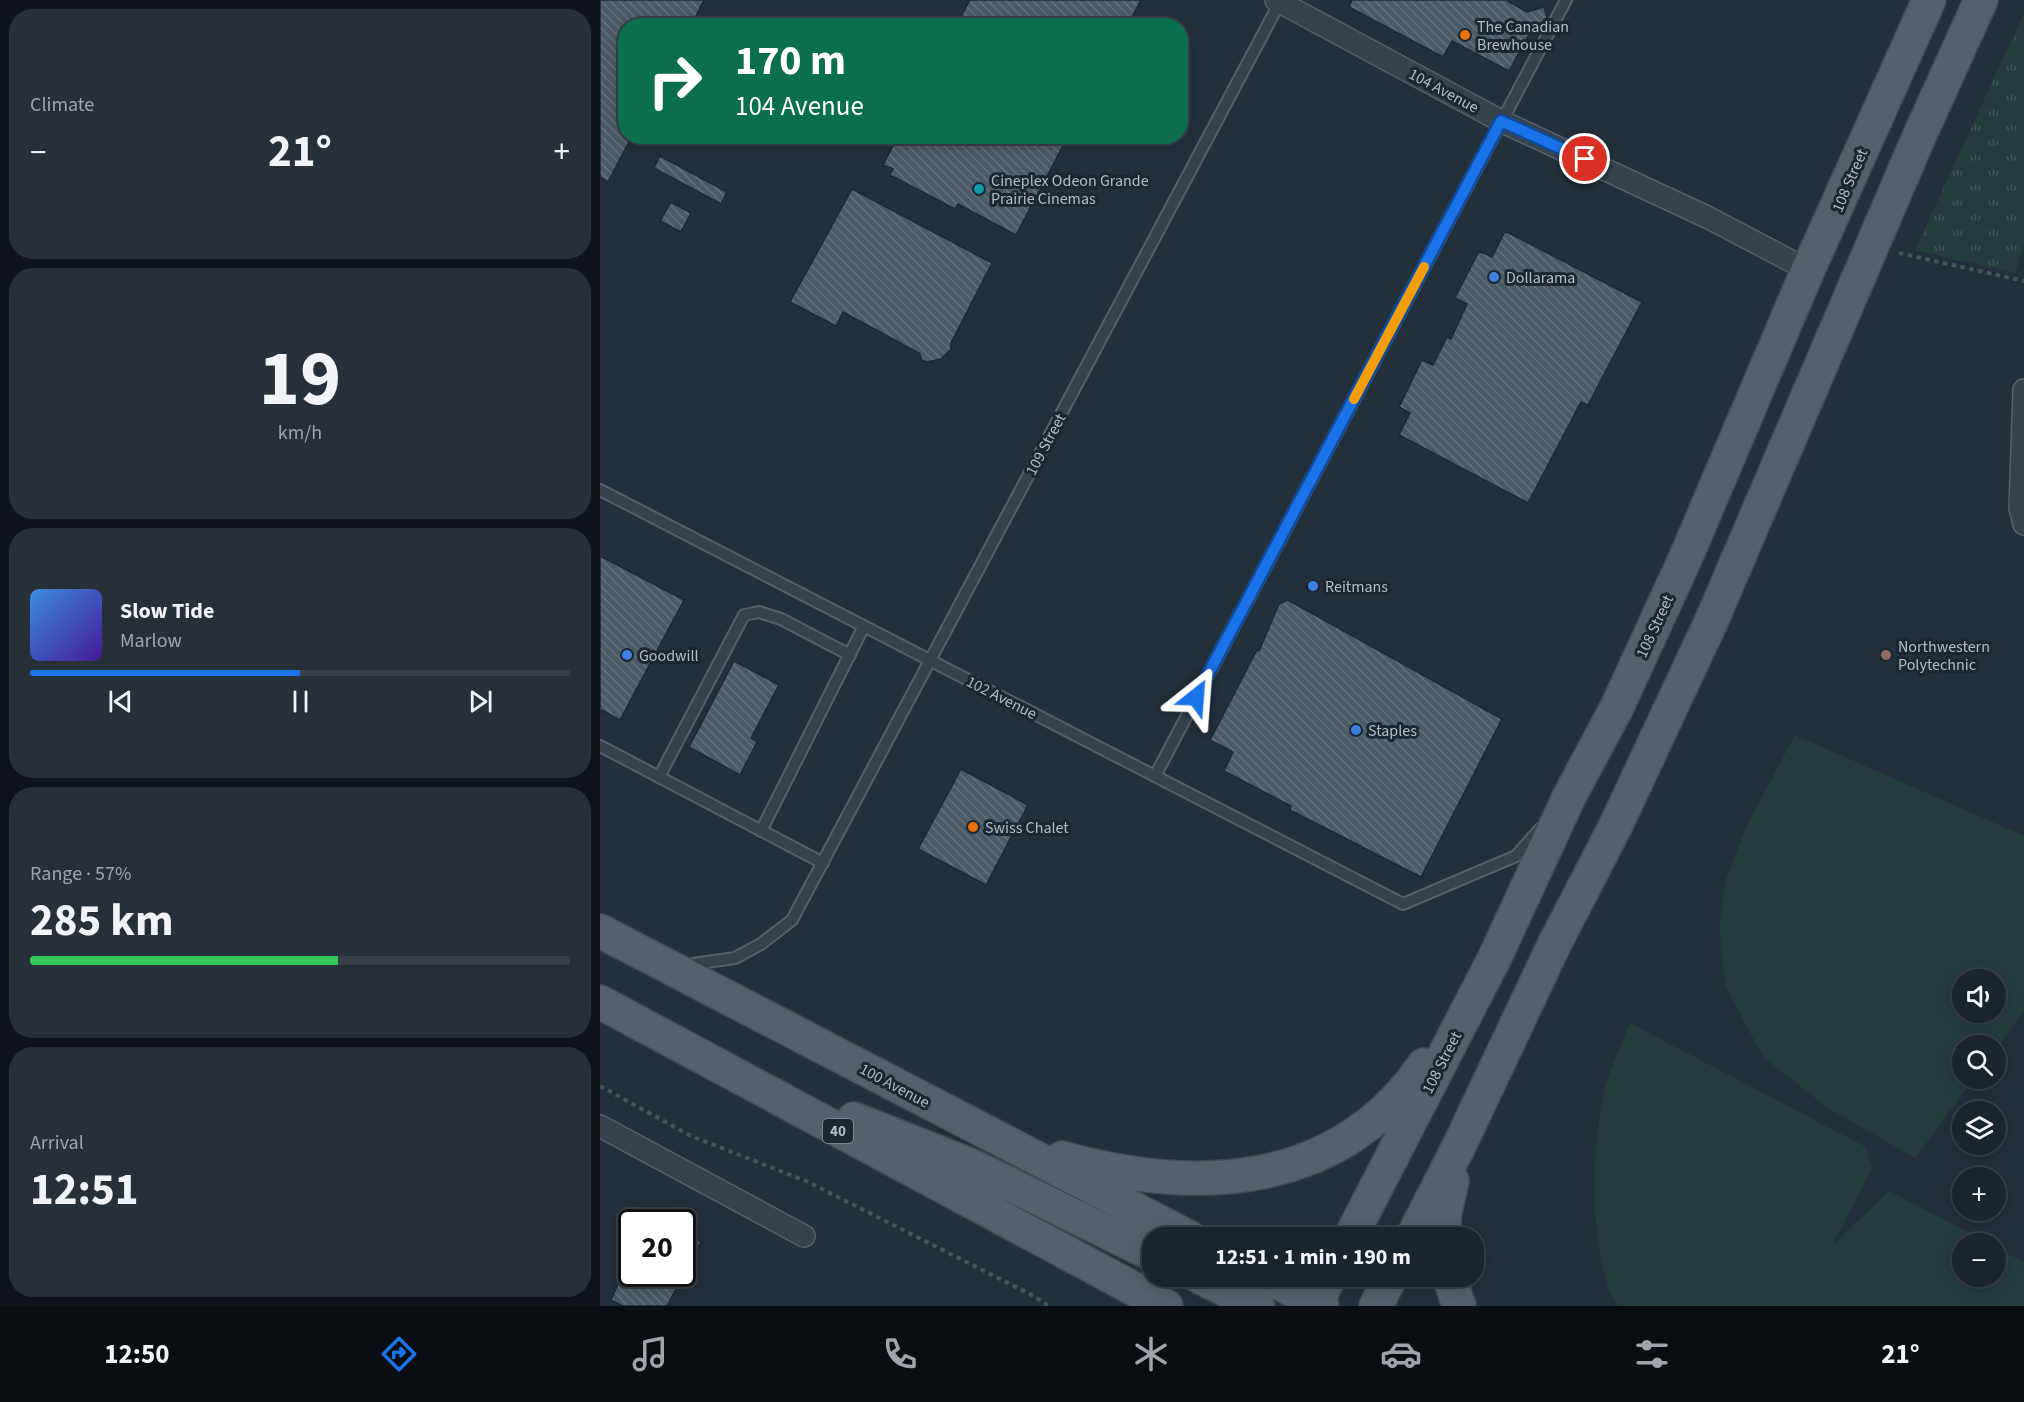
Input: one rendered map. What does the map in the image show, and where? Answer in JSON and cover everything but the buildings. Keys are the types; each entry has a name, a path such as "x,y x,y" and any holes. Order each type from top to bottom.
{"main road":[{"name":"108 Street","path":"1356,1227 1495,957 1569,797 1617,707 1685,559 1808,270 1929,0"},
{"path":"1418,1227 1460,1144 1554,945 1615,827 1711,622 1918,140 1981,0"},
{"name":"100 Avenue","path":"600,931 1169,1227"},
{"path":"984,1132 1085,1165 1143,1176 1189,1179 1233,1178 1279,1169 1319,1154 1359,1131 1396,1099 1421,1070 1495,957"},
{"name":"40","path":"600,1002 1042,1240"},
{"path":"633,1021 788,1092 970,1166 1142,1249"},
{"path":"1444,1227 1444,1217 1460,1144"},
{"path":"1042,1240 1125,1306"},
{"path":"1042,1240 1166,1306"},
{"path":"1220,1287 1258,1306"},
{"path":"1294,1287 1321,1298"},
{"path":"1376,1306 1386,1287"},
{"path":"1453,1287 1459,1306"}],"street":[{"name":"104 Avenue","path":"1279,1 1501,121 1709,218 1808,270"},
{"path":"2024,390 2020,508 2024,524"},
{"path":"600,1126 804,1236"}],"lane":[{"path":"1155,776 1566,0"},
{"name":"109 Street","path":"666,966 735,958 761,944 792,920 1279,1"},
{"name":"102 Avenue","path":"600,490 1403,904 1516,856 1569,797"},
{"path":"659,777 744,615 759,612 781,619 850,655"},
{"path":"761,831 864,626"},
{"path":"600,746 823,863"}],"path":[{"path":"1898,252 2024,281"},
{"path":"600,1086 691,1136 806,1181 1030,1294 1049,1306"}],"green space":[{"path":"2024,13 2024,244 2015,273 1915,250"},
{"path":"1795,735 2024,836 2024,1010 2006,1035 1952,1035 1952,1089 1967,1089 1958,1101 1952,1101 1952,1108 1915,1158 1828,1108 1763,1057 1726,987 1719,927 1726,880 1746,827"},
{"path":"1630,1023 1866,1147 1872,1168 1832,1246 1889,1191 1970,1233 1952,1233 1952,1287 2006,1287 2006,1253 2024,1262 2024,1306 1618,1306 1608,1286 1602,1263 1595,1192 1599,1120 1605,1088"}],"slow traffic":[{"path":"1354,399 1424,267"}],"place":[{"name":"The Canadian Brewhouse","path":"1465,35"},
{"name":"Cineplex Odeon Grande Prairie Cinemas","path":"979,189"},
{"name":"Dollarama","path":"1494,277"},
{"name":"Reitmans","path":"1313,586"},
{"name":"Goodwill","path":"627,655"},
{"name":"Northwestern Polytechnic","path":"1886,655"},
{"name":"Staples","path":"1356,730"},
{"name":"Swiss Chalet","path":"973,827"}],"route":[{"path":"1196,697 1501,121 1585,159"}]}
